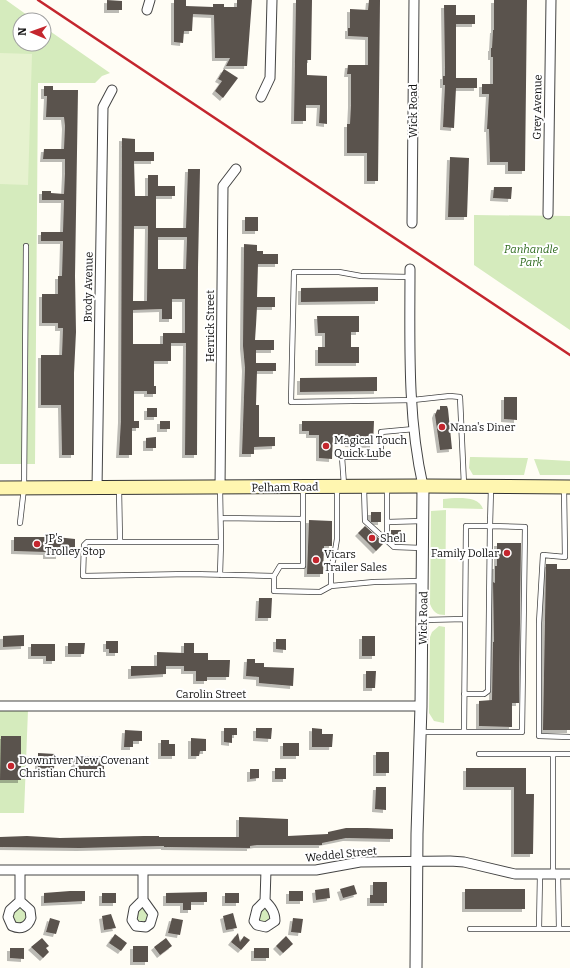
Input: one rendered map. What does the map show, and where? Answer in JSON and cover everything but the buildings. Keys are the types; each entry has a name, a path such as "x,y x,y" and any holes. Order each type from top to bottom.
{"main road":[{"name":"Pelham Road","path":"0,488 220,488 340,486 567,487"}],"street":[{"path":"147,10 150,0"},
{"path":"261,97 270,78 272,0"},
{"name":"Wick Road","path":"412,223 414,0"},
{"name":"Grey Avenue","path":"548,214 551,0"},
{"name":"Brody Avenue","path":"98,488 103,107 112,90"},
{"name":"Herrick Street","path":"220,488 223,186 236,169"},
{"name":"Wick Road","path":"410,273 412,400 414,429 423,486 421,732 416,968"},
{"name":"Carolin Street","path":"0,706 421,706"},
{"name":"Weddel Street","path":"0,870 316,870 360,862 418,861 464,862 515,874 570,874"},
{"path":"20,870 20,901"},
{"path":"143,870 143,900"},
{"path":"265,901 266,870"}],"lane":[{"path":"20,523 24,488 26,246"},
{"path":"410,273 361,276 339,272 294,272 291,402 412,400 450,396 460,397 464,486"},
{"path":"331,586 330,568 334,557 337,539 342,457 376,457 381,450 381,432 414,429"},
{"path":"364,486 364,521 394,547 422,548"},
{"path":"386,486 387,540"},
{"path":"464,694 484,694 488,691 490,526 492,486"},
{"path":"303,487 303,566 280,566 274,576 274,591 320,592 331,586 374,582 423,581"},
{"path":"567,487 565,557 543,555 539,622 539,736 570,737"},
{"path":"119,488 120,542"},
{"path":"220,488 220,575"},
{"path":"221,518 303,519"},
{"path":"387,522 422,521"},
{"path":"421,732 464,732 522,732 526,526 466,526 464,732"},
{"path":"221,542 87,542 84,545 83,576 274,576"},
{"path":"422,620 465,619"},
{"path":"479,754 570,754"},
{"path":"553,754 559,929"},
{"path":"539,928 540,874"},
{"path":"470,929 570,929"}],"green space":[{"path":"0,0 6,0 23,12 12,12 12,52 52,52 52,33 110,73 102,76 95,83 38,83 35,464 0,464"},
{"path":"0,53 32,54 28,185 0,184"},
{"name":"Panhandle Park","path":"474,215 570,216 570,330 474,265"},
{"path":"470,457 528,458 524,475 473,475 469,468"},
{"path":"534,459 570,461 570,475 540,475"},
{"path":"443,499 472,499 477,501 483,509 443,508"},
{"path":"446,510 445,615 436,612 432,609 430,604 431,511"},
{"path":"439,626 445,627 444,723 434,721 429,713 430,637 432,632"},
{"path":"0,710 28,710 24,813 0,813"},
{"path":"142,905 150,914 145,924 137,921 136,912"},
{"path":"20,906 27,913 27,920 22,924 14,922 12,915"},
{"path":"265,906 271,918 267,923 259,922 258,912"}],"railway":[{"path":"38,0 570,355"}],"place":[{"name":"Nana's Diner","path":"442,427"},
{"name":"Magical Touch Quick Lube","path":"326,446"},
{"name":"Shell","path":"372,538"},
{"name":"JP's Trolley Stop","path":"37,544"},
{"name":"Family Dollar","path":"507,553"},
{"name":"Vicars Trailer Sales","path":"316,560"},
{"name":"Downriver New Covenant Christian Church","path":"11,766"}]}
